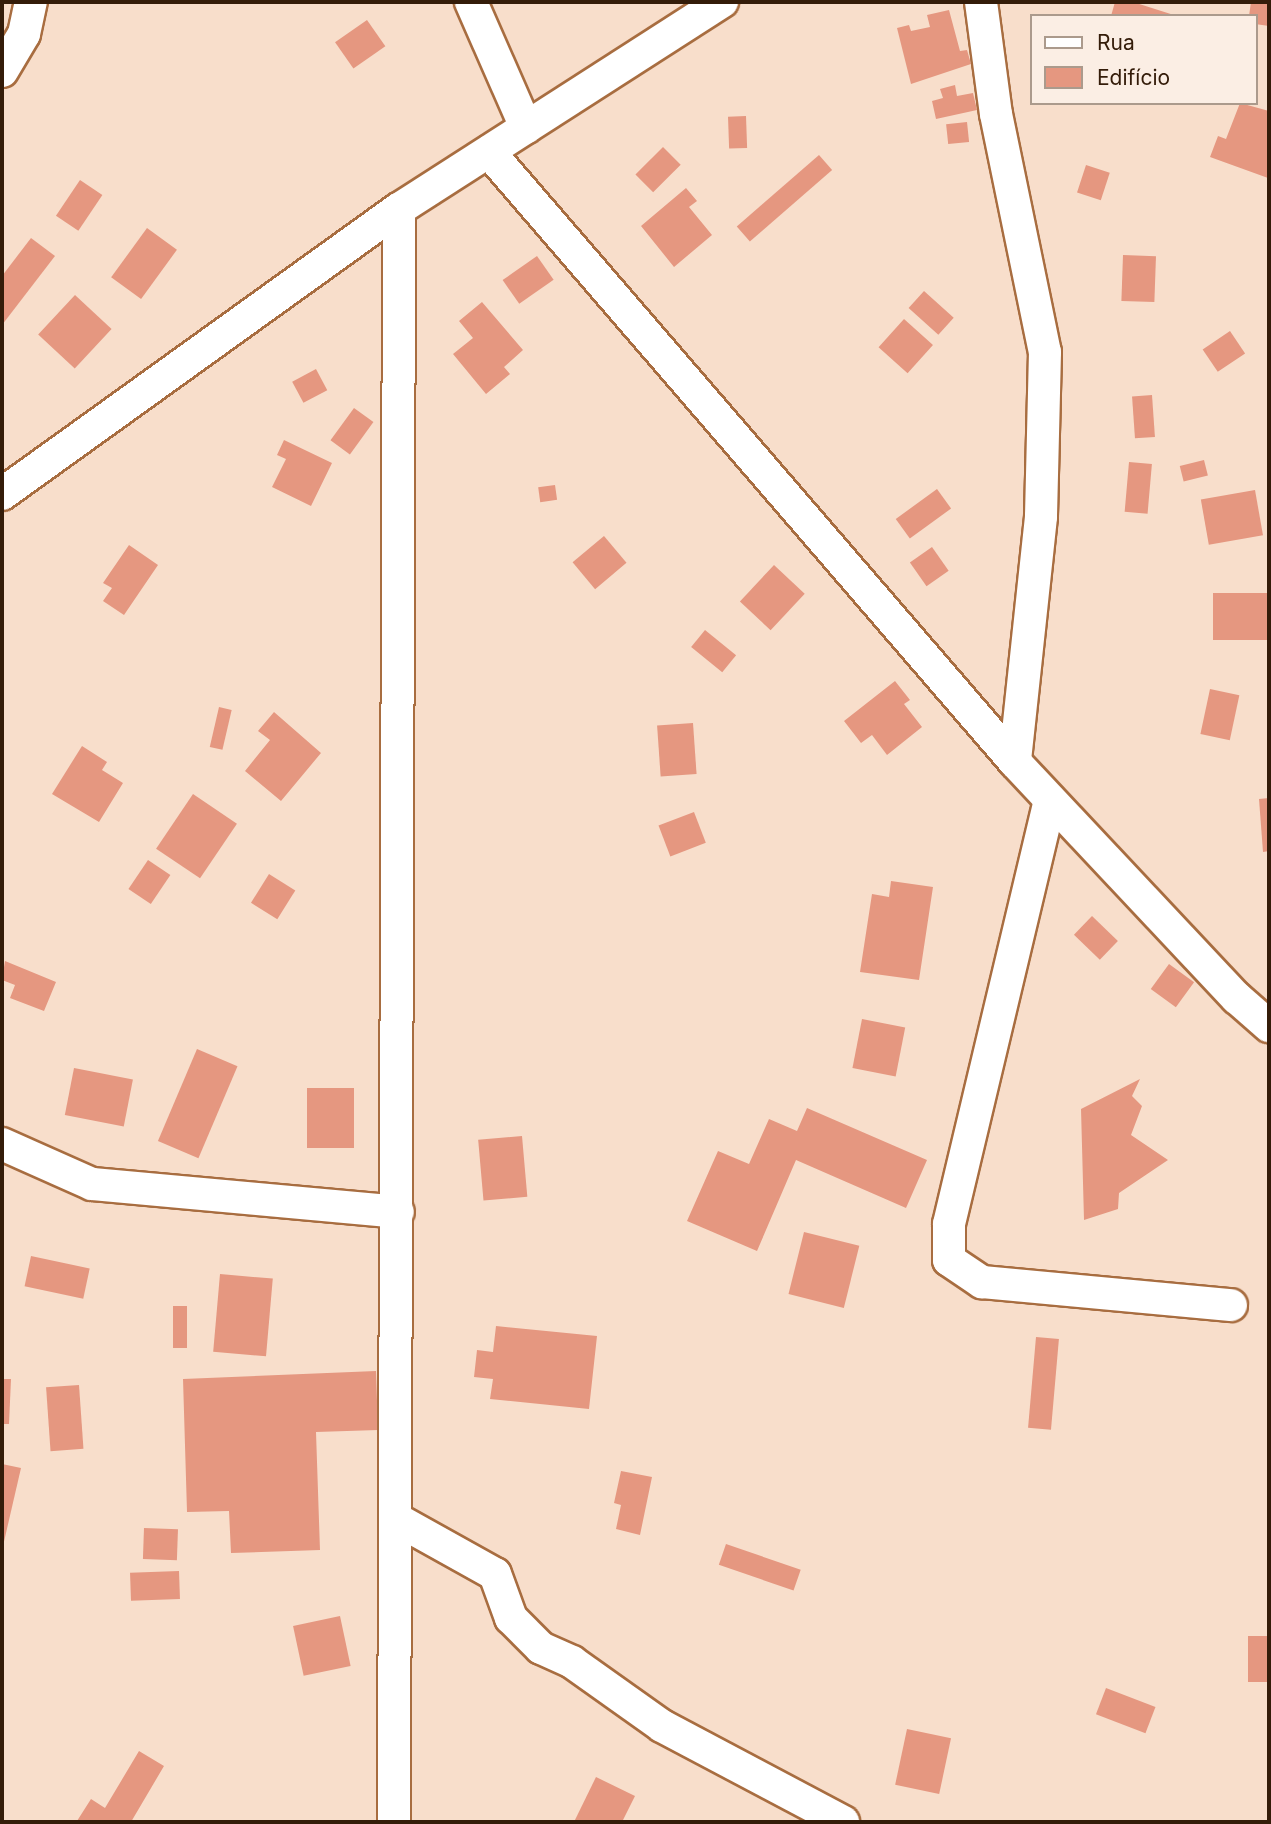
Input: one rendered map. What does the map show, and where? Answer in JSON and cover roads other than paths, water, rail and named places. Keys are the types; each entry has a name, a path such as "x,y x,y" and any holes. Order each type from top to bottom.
{"street":[{"path":"2,71 24,34 31,2"},
{"path":"471,2 526,127"},
{"path":"2,494 399,209 722,2"},
{"path":"981,2 996,114 1045,352 1041,517 1015,762"},
{"path":"489,152 1015,762 1237,999 1269,1026"},
{"path":"394,1822 398,1212 399,209"},
{"path":"1050,800 949,1224 948,1261 982,1282 1231,1305"},
{"path":"4,1149 92,1184 398,1212"},
{"path":"396,1519 495,1574 511,1618 541,1648 572,1662 662,1726 843,1822"}]}
